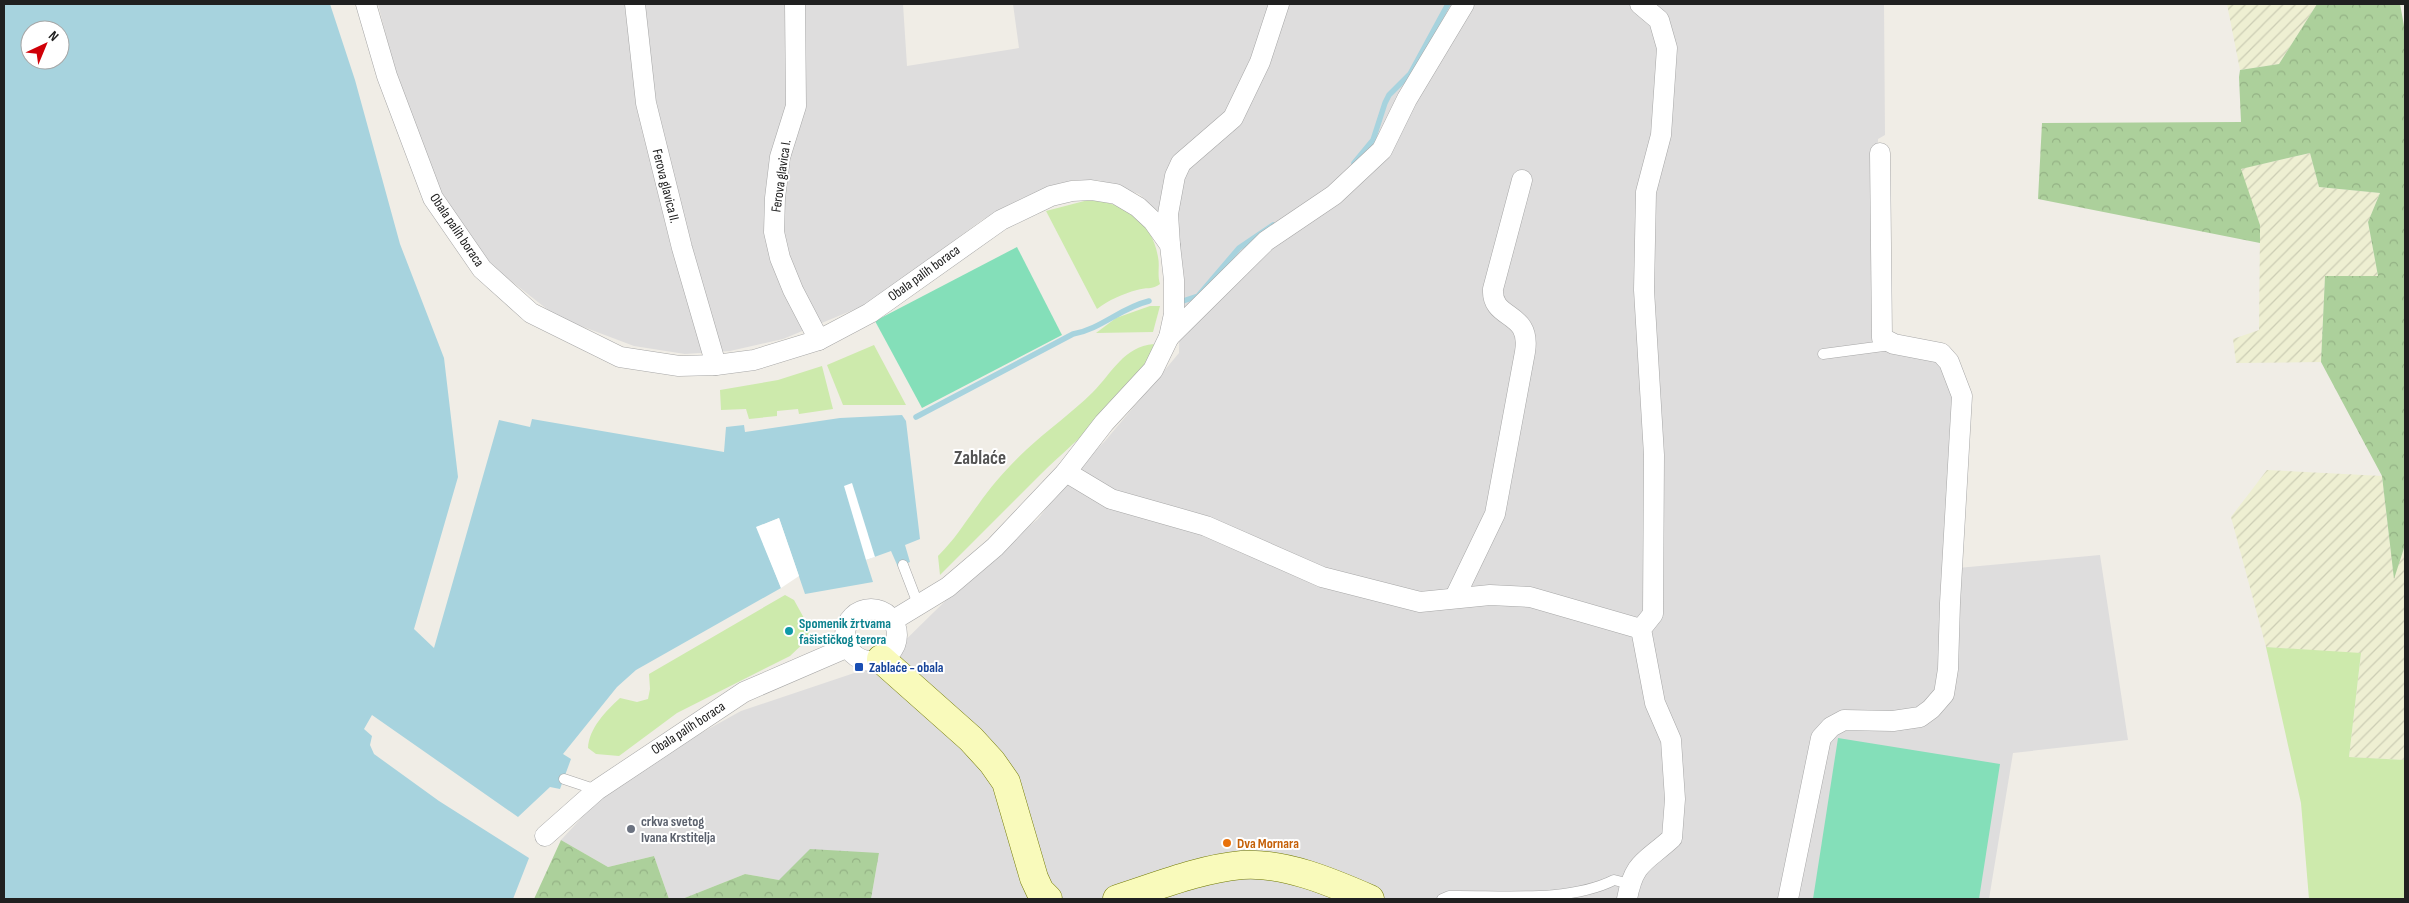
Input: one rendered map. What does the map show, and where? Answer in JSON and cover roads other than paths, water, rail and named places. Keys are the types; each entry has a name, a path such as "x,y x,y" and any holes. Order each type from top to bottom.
{"street":[{"name":"Obala palih boraca","path":"366,4 387,76 433,198 482,269 531,313 620,357 679,366 716,365 754,360 819,340 870,313 1001,220 1051,196 1072,191 1092,190 1116,194 1138,207 1153,221 1170,244"},
{"name":"Ferova glavica II.","path":"635,4 646,103 682,248 716,365"},
{"name":"Ferova glavica I.","path":"796,4 796,106 780,158 775,198 774,232 780,258 793,290 819,340"},
{"path":"892,621 961,576 994,546 1066,472 1104,422 1153,370 1170,337 1174,314 1168,214 1175,176 1181,163 1234,118 1260,62 1279,4"},
{"path":"1170,337 1266,241 1334,195 1382,150 1407,99 1464,4"},
{"path":"1628,892 1637,867 1672,838 1675,799 1671,740 1655,703 1641,629 1653,614 1654,455 1644,290 1646,192 1661,135 1667,48 1659,20 1640,4"},
{"path":"1788,899 1821,738 1831,727 1844,720 1893,720 1920,717 1931,709 1944,694 1948,669 1962,396 1948,362 1941,353 1894,344 1882,338 1880,153"},
{"path":"1455,597 1495,514 1526,352 1528,338 1525,329 1497,308 1492,300 1493,289 1522,180"},
{"path":"1066,472 1111,499 1206,526 1322,577 1420,602 1490,595 1530,597 1641,629"},
{"path":"875,610 883,613 892,621 896,632 896,640 888,655 874,661 859,658 848,647 845,632 853,617 859,612 875,610"},
{"name":"Obala palih boraca","path":"545,836 596,790 744,692 848,647"},
{"path":"881,659 971,739 997,769 1006,782 1034,878 1040,891 1048,899"},
{"path":"1117,899 1199,872 1243,865 1278,868 1370,899"}],"lane":[{"path":"1823,354 1894,344"},
{"path":"903,565 918,604"},
{"path":"564,779 596,790"},
{"path":"1442,899 1449,896 1563,896 1601,887 1614,880 1628,892"}],"water":[{"path":"4,4 330,4 355,80 400,244 444,358 458,477 414,629 434,648 499,420 530,427 532,419 724,452 726,427 744,425 745,432 840,418 902,415 906,421 920,539 905,545 910,562 898,567 891,551 866,560 873,582 805,594 779,518 757,527 781,588 636,670 617,687 563,754 571,759 560,789 550,787 518,817 372,715 364,729 372,736 370,745 374,754 439,801 529,858 513,899 4,899"}],"waterway":[{"path":"1354,163 1373,140 1389,95 1410,74 1448,4"},
{"path":"1180,302 1198,296 1239,248 1273,225"},
{"path":"916,417 1073,334 1093,328 1129,308 1149,301"}],"place":[{"name":"Spomenik žrtvama fašističkog terora","path":"789,631"},
{"name":"Zablaće - obala","path":"859,667"},
{"name":"crkva svetog Ivana Krstitelja","path":"631,829"},
{"name":"Dva Mornara","path":"1227,843"}],"district":[{"name":"Zablaće","path":"980,458"}]}
